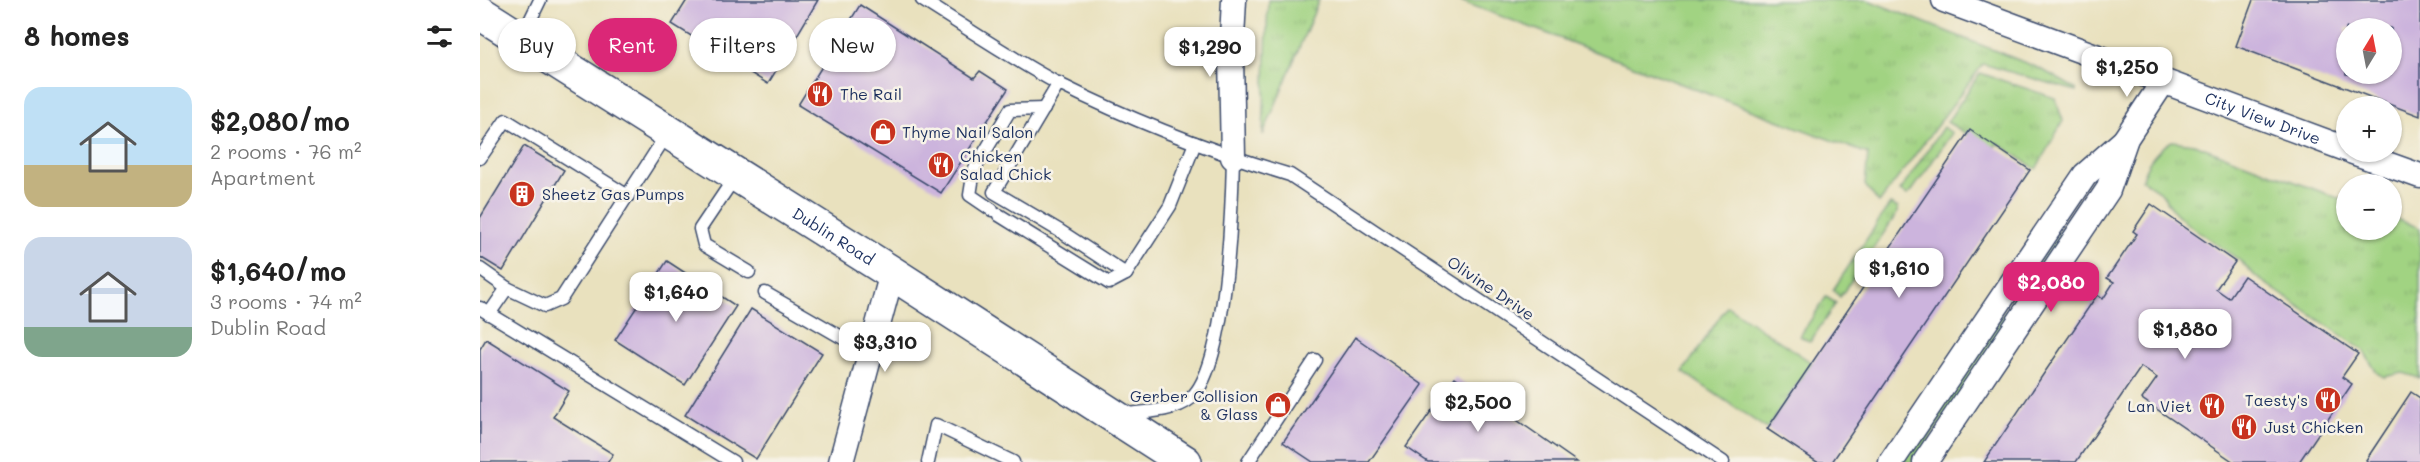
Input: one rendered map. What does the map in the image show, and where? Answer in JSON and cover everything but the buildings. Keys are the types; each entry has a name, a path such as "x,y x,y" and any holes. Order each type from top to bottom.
{"main road":[{"name":"Dublin Road","path":"480,13 498,24"},
{"name":"Dublin Road","path":"574,72 892,273 1112,416 1169,457"}],"street":[{"path":"1233,157 1231,57 1234,0"},
{"name":"City View Drive","path":"1944,0 2336,145"},
{"path":"1925,462 2108,190 2126,138 2163,82"},
{"path":"1891,462 2085,175 2126,138"},
{"path":"2381,162 2420,176"},
{"path":"841,462 892,273"},
{"path":"2016,277 2039,293"}],"lane":[{"path":"531,18 540,0"},
{"name":"Olivine Drive","path":"922,0 1059,83 1126,117 1233,157 1290,175 1723,462"},
{"path":"1059,83 994,192 1126,274"},
{"path":"1044,109 1010,110 974,170 970,195 1109,283 1126,274 1170,206 1196,143"},
{"path":"480,158 506,120 628,196"},
{"path":"480,269 507,288 545,306 561,299 668,133"},
{"path":"1112,416 1179,405 1191,398 1201,385 1213,357 1220,316 1232,214 1233,157"},
{"path":"736,176 700,229 704,245 749,272"},
{"path":"507,288 485,311 733,462"},
{"path":"765,293 869,353"},
{"path":"1248,462 1315,360"},
{"path":"928,462 936,425 1013,462"}],"green space":[{"path":"1268,0 1319,0 1263,135"},
{"path":"1458,0 1868,0 2041,69 2076,91 1983,64 1879,203 1865,185 1868,154"},
{"path":"1980,73 2055,98 2063,121 2036,169 1998,143 1992,149 1947,122"},
{"path":"1943,127 1952,133 1912,191 1907,195 1900,191"},
{"path":"2172,141 2194,144 2336,197 2336,240 2402,240 2402,221 2420,228 2420,378 2403,373 2384,377 2377,373 2363,350 2256,277 2239,260 2185,222 2173,210 2162,193 2142,180 2146,168 2162,148"},
{"path":"2092,185 2096,187 2037,274 2032,270"},
{"path":"1890,204 1898,208 1898,212 1840,297 1833,290"},
{"path":"1826,297 1836,303 1810,342 1800,336"},
{"path":"2014,298 2021,302 1914,462 1901,462"},
{"path":"1727,306 1812,363 1767,429 1683,372"}],"place":[{"name":"The Rail","path":"820,94"},
{"name":"Thyme Nail Salon","path":"883,132"},
{"name":"Chicken Salad Chick","path":"941,165"},
{"name":"Sheetz Gas Pumps","path":"522,194"},
{"name":"Taesty's","path":"2328,400"},
{"name":"Gerber Collision & Glass","path":"1278,405"},
{"name":"Lan Viet","path":"2212,406"},
{"name":"Just Chicken","path":"2244,427"}]}
